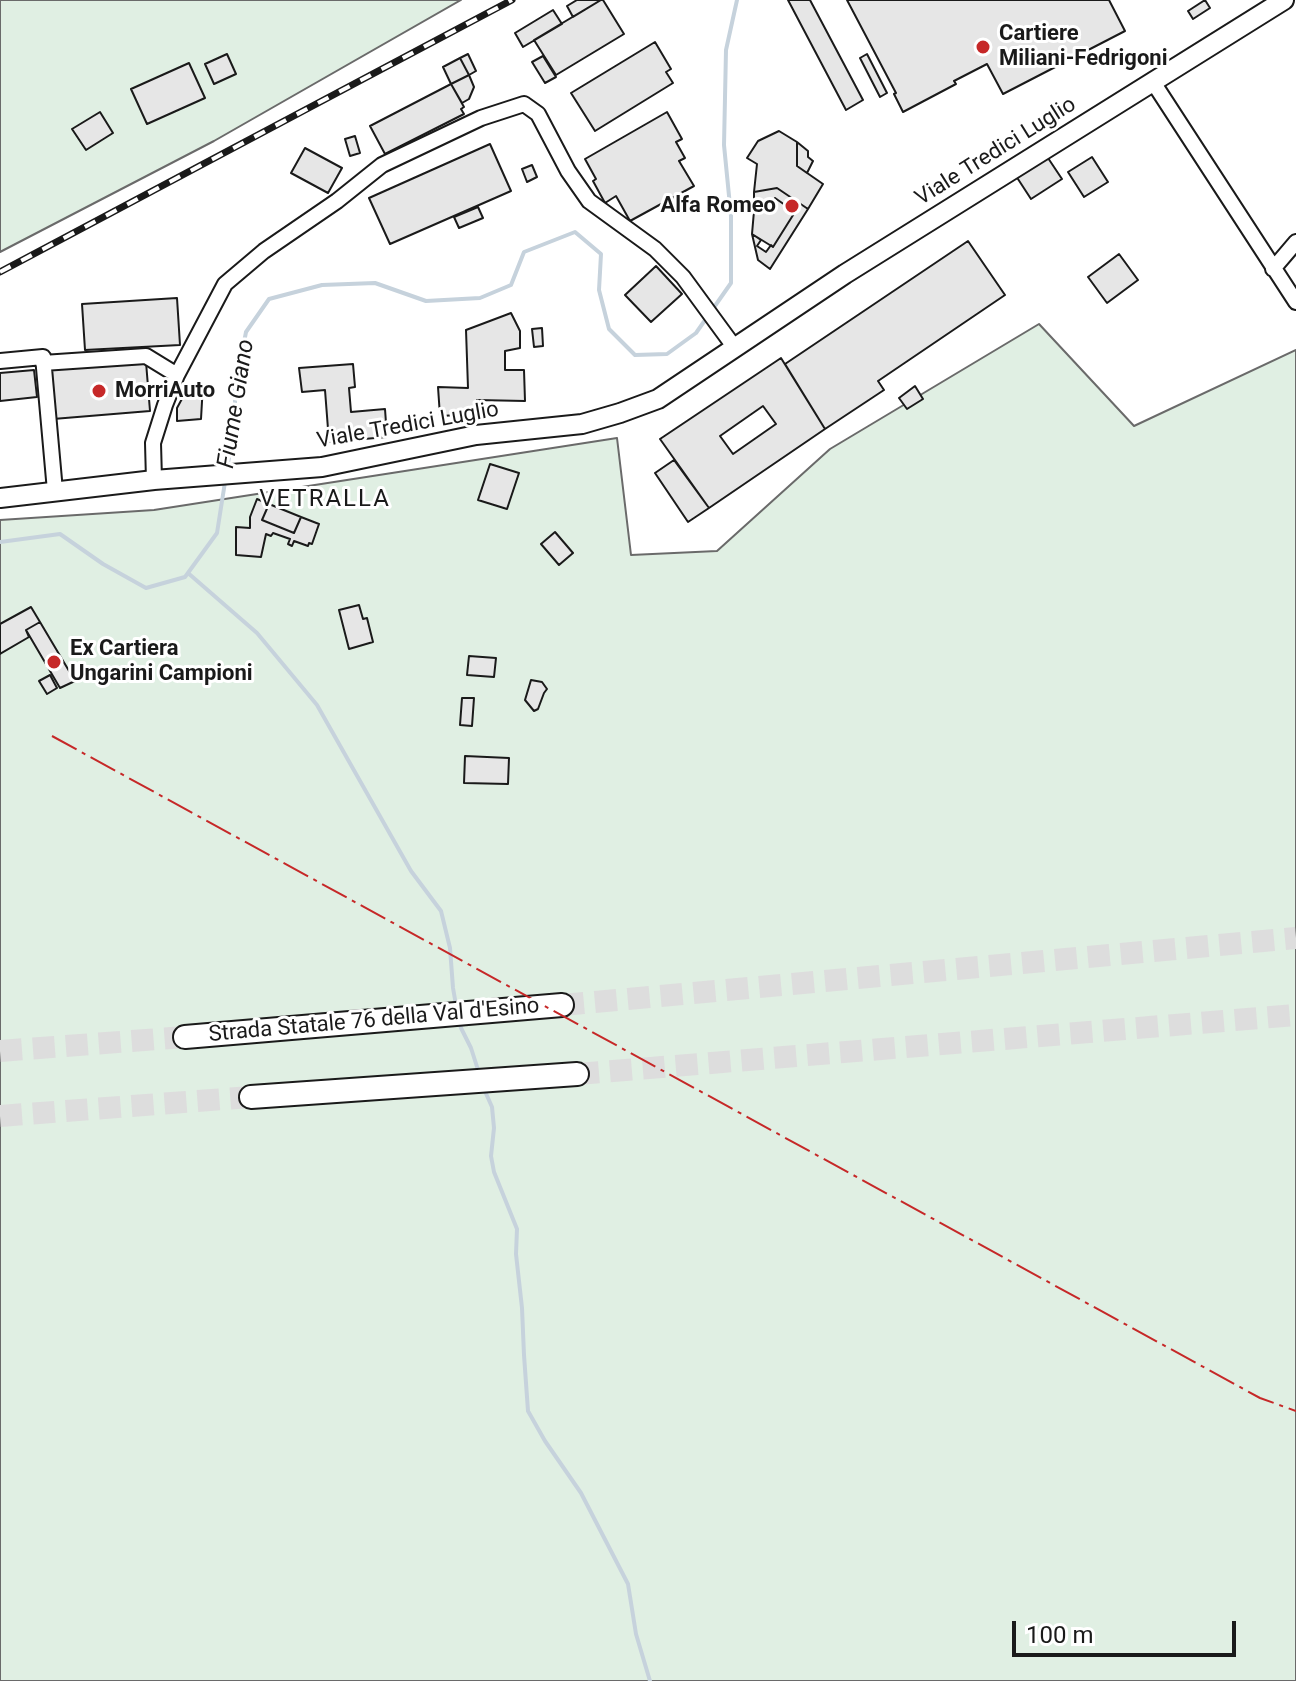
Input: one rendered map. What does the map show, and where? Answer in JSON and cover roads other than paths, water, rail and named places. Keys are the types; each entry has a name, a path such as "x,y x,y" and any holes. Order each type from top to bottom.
{"highway":[{"name":"Strada Statale 76 della Val d'Esino","path":"185,1037 562,1005"},
{"path":"251,1097 577,1074"}],"main road":[{"name":"Viale Tredici Luglio","path":"0,498 154,480 322,467 476,435 582,424 658,399 857,266 1284,0"}],"street":[{"path":"1153,82 1296,302"},
{"path":"154,480 153,443 177,375 225,284 264,251 337,201 382,165 481,118 524,104 538,114 568,171 589,201 655,249 683,277 735,348"},
{"path":"1273,269 1296,242"},
{"path":"43,363 146,356 177,375"},
{"path":"0,361 43,357 55,491"}],"waterway":[{"name":"Fiume Giano","path":"227,469 235,422 235,389 246,332 269,299 322,285 375,283 426,301 480,298 511,285 524,252 575,232 601,254 599,290 609,329 635,355 667,354 696,333 731,283 731,216 724,145 726,50 737,0"},
{"name":"Fiume Giano","path":"0,542 60,534 103,564 146,588 185,577 217,533 225,482"},
{"path":"188,573 257,633 317,705 411,871 441,911 450,948 456,1005"},
{"path":"459,1021 479,1073"},
{"path":"484,1089 492,1107 494,1128 491,1156 494,1172 517,1229 516,1254 528,1411 581,1493 628,1584 636,1634 650,1681"}],"tunnel":[{"path":"562,1005 1296,938"},
{"path":"577,1074 1296,1015"},
{"path":"0,1051 185,1037"},
{"path":"0,1116 251,1097"}],"railway":[{"path":"0,272 512,0"}],"place":[{"name":"Cartiere Miliani-Fedrigoni","path":"983,47"},
{"name":"Alfa Romeo","path":"792,206"},
{"name":"MorriAuto","path":"99,391"},
{"name":"Ex Cartiera Ungarini Campioni","path":"54,662"}],"district":[{"name":"VETRALLA","path":"325,500"}]}
